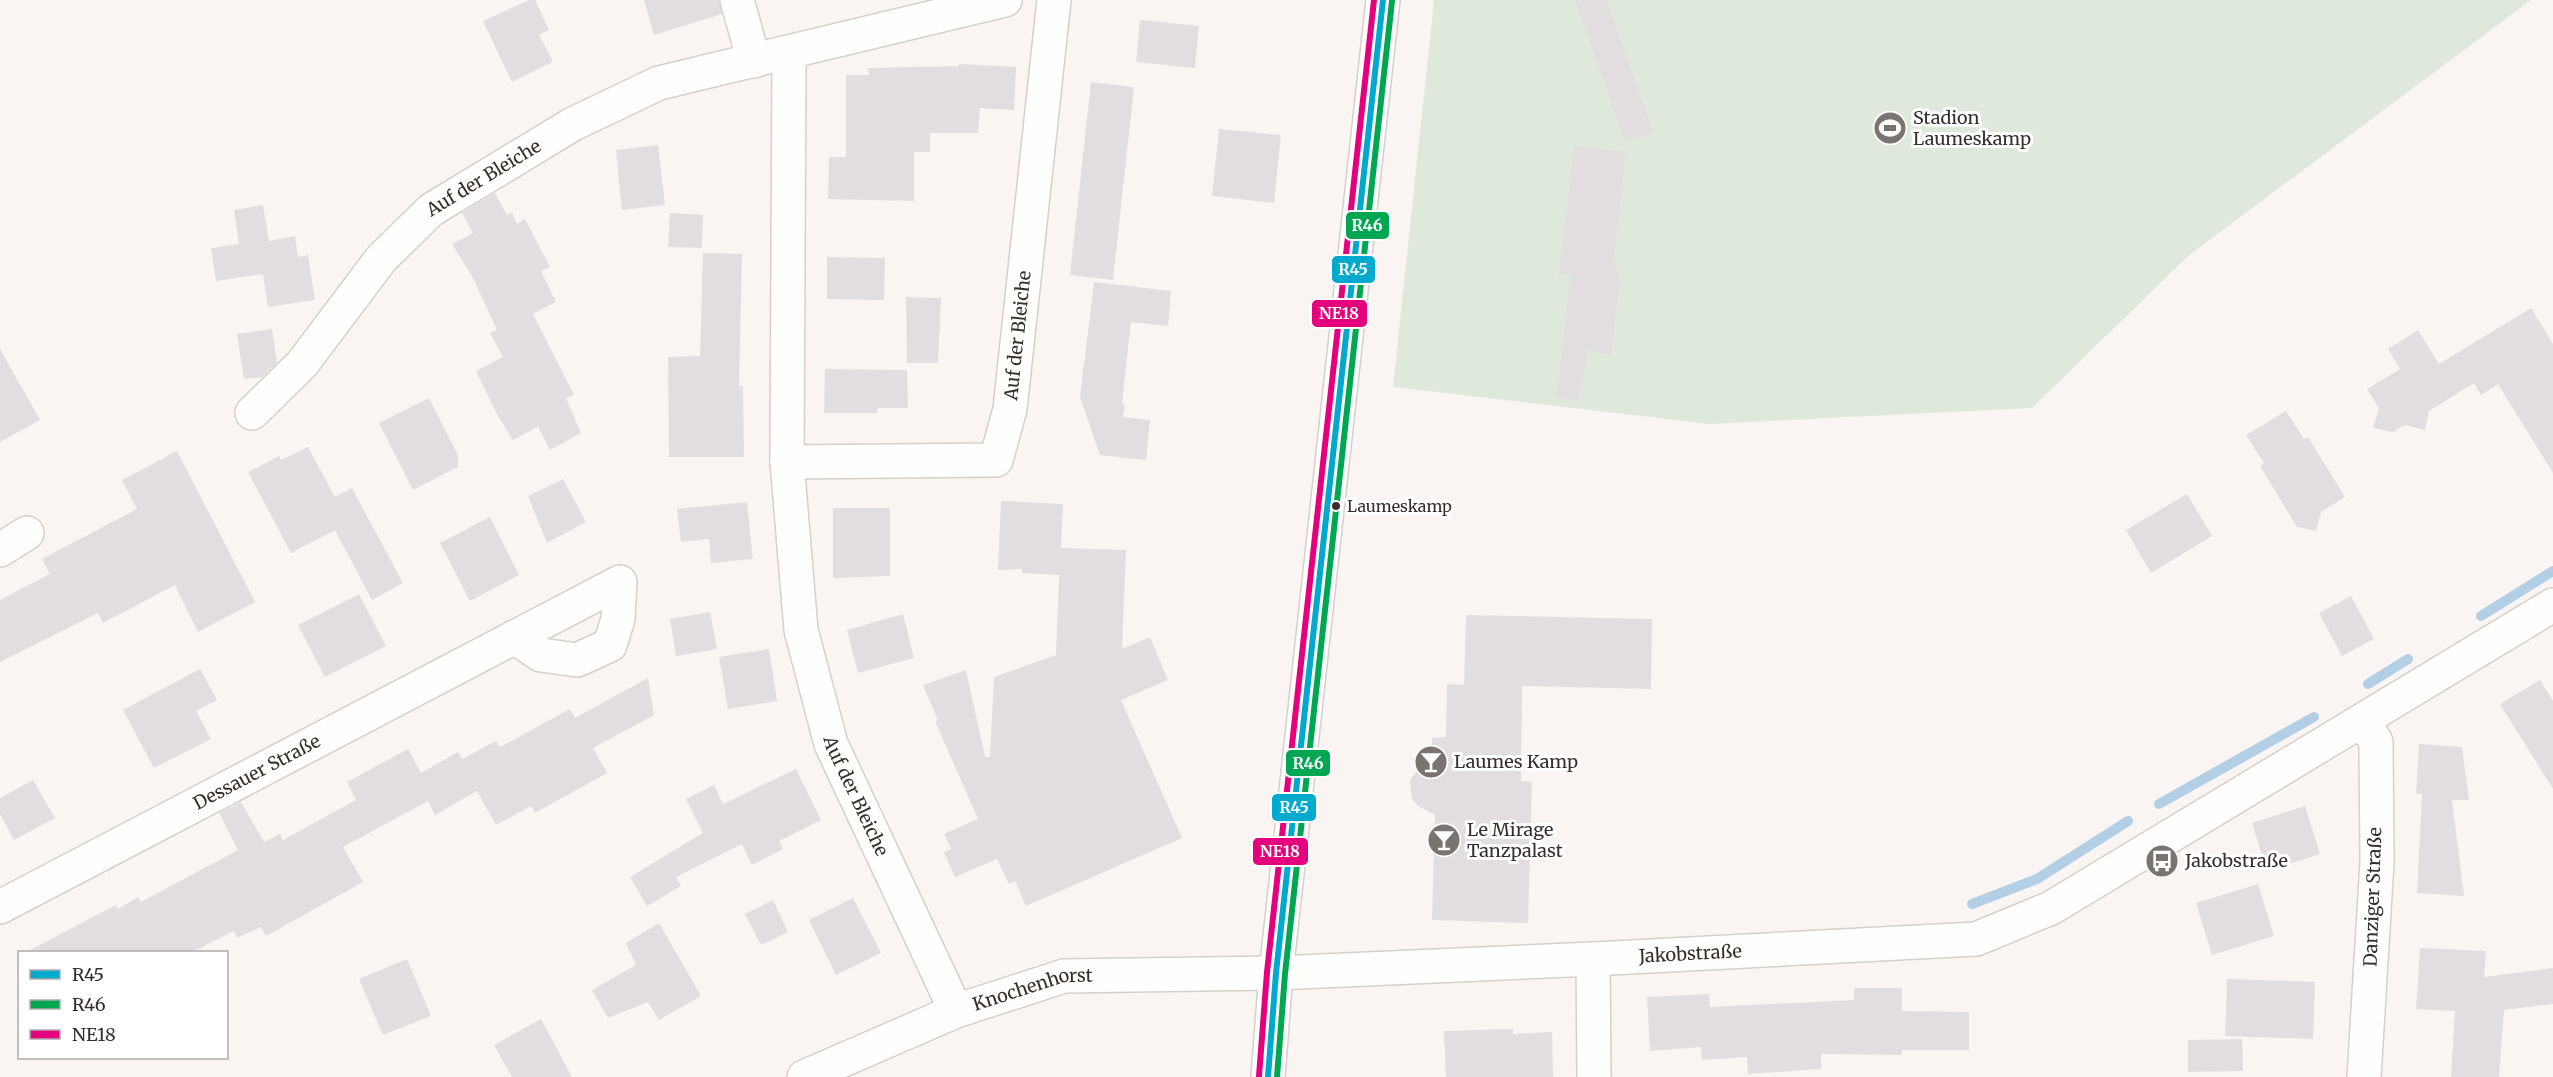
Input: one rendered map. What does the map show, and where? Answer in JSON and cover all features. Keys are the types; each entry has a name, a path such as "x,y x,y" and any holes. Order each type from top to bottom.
{"street":[{"path":"737,0 754,61"},
{"name":"Auf der Bleiche","path":"252,413 302,364 381,259 431,210 573,124 659,83 1005,0"},
{"name":"Auf der Bleiche","path":"787,462 996,460 1010,409 1054,0"},
{"path":"1268,1077 1276,973 1383,0"},
{"name":"Auf der Bleiche","path":"789,52 787,462 801,630 831,744 956,1011"},
{"name":"Jakobstraße","path":"1276,973 1976,939 2051,908 2553,605"},
{"name":"Dessauer Straße","path":"0,907 514,637"},
{"name":"Danziger Straße","path":"2363,720 2376,742 2377,862 2364,1077"},
{"path":"1593,959 1594,1077"},
{"name":"Knochenhorst","path":"804,1077 956,1011 1064,976 1276,973"}],"green space":[{"name":"Stadion Laumeskamp","path":"1434,0 2531,0 2187,257 2032,408 1709,424 1393,387"}],"building":[{"path":"529,0 535,0 549,30 539,35 553,62 512,82 483,21"},
{"path":"644,0 719,0 722,14 654,35"},
{"path":"1575,0 1607,0 1653,132 1625,142"},
{"path":"1140,20 1199,26 1195,68 1136,62"},
{"path":"959,64 1016,67 1014,110 980,108 978,133 930,133 930,152 914,152 914,201 828,199 829,157 846,157 846,75 869,75 868,68 959,66"},
{"path":"1091,82 1134,87 1113,280 1070,275"},
{"path":"1219,129 1281,135 1274,203 1212,196"},
{"path":"658,145 665,205 622,210 616,150"},
{"path":"1574,146 1626,152 1614,261 1620,279 1611,356 1588,349 1578,401 1556,397 1571,275 1559,275"},
{"path":"495,193 507,215 512,213 517,224 525,219 550,267 541,271 556,302 533,314 574,395 566,398 581,433 550,450 538,427 513,440 498,416 476,371 503,357 490,333 497,330 473,278 452,244 473,233 462,213"},
{"path":"263,205 269,241 295,236 298,257 308,255 315,300 268,307 263,274 216,281 211,248 239,244 234,210"},
{"path":"670,213 703,215 702,248 668,247"},
{"path":"703,253 742,254 739,386 743,386 744,457 669,457 668,357 700,356"},
{"path":"827,257 885,258 884,300 827,299"},
{"path":"1094,282 1171,291 1168,326 1131,322 1122,403 1125,404 1123,417 1150,420 1146,460 1100,455 1080,397"},
{"path":"906,297 941,298 938,363 907,363"},
{"path":"2531,308 2553,344 2553,473 2498,384 2481,395 2474,383 2429,411 2425,430 2405,425 2393,432 2373,428 2379,408 2367,389 2400,369 2388,349 2418,330 2439,364"},
{"path":"272,329 277,363 262,377 244,379 237,334"},
{"path":"0,349 40,420 0,442"},
{"path":"825,369 907,370 908,408 877,408 877,413 824,413"},
{"path":"429,398 458,455 458,467 413,490 379,423"},
{"path":"2286,411 2304,439 2308,437 2345,497 2321,512 2316,531 2297,527 2260,466 2264,463 2246,435"},
{"path":"308,447 335,497 352,488 403,583 372,600 335,530 291,553 248,472 279,456 281,460"},
{"path":"177,451 255,602 198,632 175,585 103,623 98,613 0,662 0,600 50,574 42,559 137,509 122,480"},
{"path":"563,479 586,522 547,543 528,496"},
{"path":"2187,494 2212,536 2151,573 2126,530"},
{"path":"1001,501 1063,504 1061,548 1126,550 1122,649 1150,637 1168,680 1121,700 1182,838 1026,906 1015,881 1009,884 997,859 955,877 944,852 951,849 944,834 978,819 935,721 938,720 923,685 966,670 985,757 990,757 994,677 1056,655 1059,575 1022,573 1022,569 998,570"},
{"path":"747,502 753,559 711,563 709,539 681,542 677,509"},
{"path":"833,508 890,508 890,576 833,578"},
{"path":"490,517 519,575 470,601 440,543"},
{"path":"359,594 386,646 325,677 298,625"},
{"path":"2351,596 2374,639 2342,656 2319,613"},
{"path":"710,612 717,649 676,656 670,619"},
{"path":"903,614 914,658 858,673 847,630"},
{"path":"1466,615 1652,619 1651,689 1522,686 1521,781 1532,782 1528,923 1432,920 1435,815 1418,806 1412,799 1410,781 1415,773 1431,760 1432,738 1446,737 1447,684 1464,685"},
{"path":"769,649 777,701 728,709 719,657"},
{"path":"200,669 217,700 196,711 211,739 154,768 123,710"},
{"path":"648,678 654,715 593,748 607,773 535,813 531,806 496,825 477,791 435,815 428,801 343,847 363,882 266,936 261,927 237,938 234,931 194,951 28,951 116,905 118,909 138,897 141,902 238,850 219,813 241,802 264,842 280,834 283,840 356,800 347,782 408,749 421,773 458,752 462,759 496,741 500,747 570,709 575,718"},
{"path":"2540,680 2553,701 2553,789 2500,704"},
{"path":"2419,744 2462,747 2469,800 2452,800 2464,896 2417,893 2422,794 2416,794"},
{"path":"796,769 821,820 779,841 783,849 752,865 742,844 676,877 681,886 647,906 630,877 703,833 686,799 714,785 723,804"},
{"path":"33,780 55,818 14,840 0,814 0,798"},
{"path":"2305,806 2320,854 2267,871 2252,823"},
{"path":"2258,884 2274,936 2212,955 2196,903"},
{"path":"853,898 881,953 836,975 809,920"},
{"path":"773,900 788,932 761,945 745,914"},
{"path":"659,923 701,996 659,1020 648,1002 608,1018 592,990 636,965 626,943"},
{"path":"2420,948 2486,951 2484,977 2553,968 2553,1004 2504,1010 2499,1077 2451,1077 2455,1011 2416,1009"},
{"path":"407,959 431,1016 383,1035 359,979"},
{"path":"2227,979 2315,982 2313,1039 2225,1036"},
{"path":"1854,988 1902,988 1902,1011 1969,1012 1969,1050 1902,1050 1902,1055 1821,1054 1821,1069 1748,1074 1747,1057 1702,1060 1701,1047 1650,1051 1647,997 1709,994 1710,1007 1854,1000"},
{"path":"541,1019 572,1077 512,1077 494,1045"},
{"path":"1513,1029 1513,1034 1552,1032 1553,1077 1446,1077 1444,1031"},
{"path":"2242,1039 2243,1071 2188,1072 2188,1040"}],"waterway":[{"path":"2481,616 2553,571"},
{"path":"2368,684 2408,659"},
{"path":"2159,804 2314,717"},
{"path":"1972,904 2037,879 2128,821"}],"transit line":[{"name":"NE18","path":"1259,1076 1267,972 1374,0"},
{"name":"R45","path":"1268,1077 1276,973 1383,0"},
{"name":"R46","path":"1277,1077 1285,974 1392,1"}],"place":[{"name":"Stadion Laumeskamp","path":"1890,128"},
{"name":"Laumeskamp","path":"1336,506"},
{"name":"Laumes Kamp","path":"1431,762"},
{"name":"Le Mirage Tanzpalast","path":"1444,840"},
{"name":"Jakobstraße","path":"2162,861"}]}
